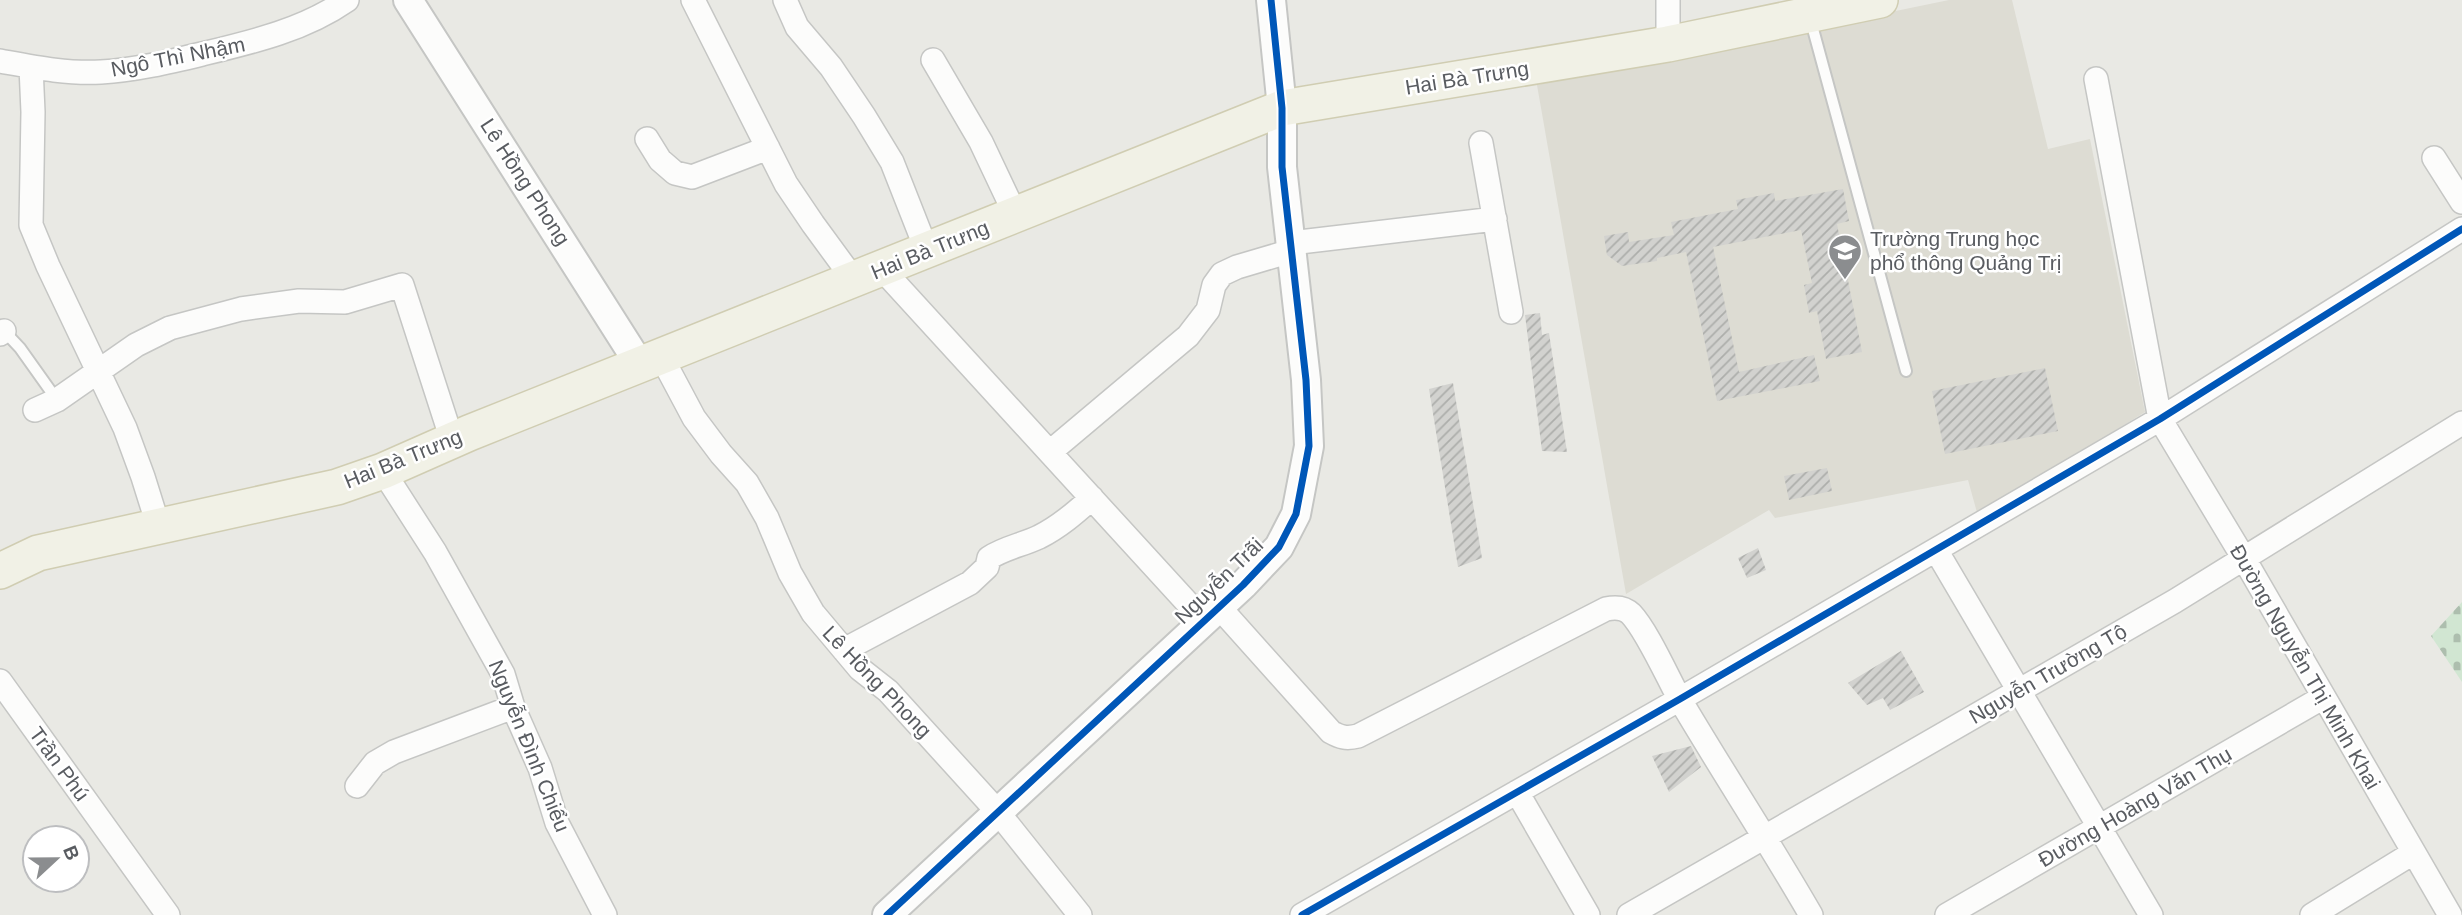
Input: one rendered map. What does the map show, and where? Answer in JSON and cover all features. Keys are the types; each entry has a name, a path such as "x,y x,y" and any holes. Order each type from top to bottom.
{"main road":[{"name":"Hai Bà Trưng","path":"0,571 38,553 337,487 383,471 452,440 1282,108 1668,44 1880,0"}],"street":[{"name":"Ngô Thì Nhậm","path":"0,61 50,70 101,72 163,64 258,41 302,24 347,0"},
{"name":"Lê Hồng Phong","path":"408,0 650,361 721,454 747,483 767,518 790,573 813,613 860,668 888,691 997,811 1080,915"},
{"path":"693,0 786,184 813,224 1050,452 1092,498 1331,732 1340,737 1358,736 1606,609 1621,608 1633,615 1680,699 1766,836 1811,915"},
{"path":"785,0 797,27 844,87 892,162 927,251"},
{"name":"Nguyễn Trãi","path":"887,915 1212,614 1279,547 1296,514 1309,446 1306,380 1282,167 1282,108 1271,0"},
{"path":"1668,0 1668,44"},
{"path":"933,60 981,142 1016,216"},
{"path":"31,66 31,225 125,428 159,528"},
{"path":"2096,79 2160,419"},
{"path":"647,139 660,160 675,173 692,177 768,148"},
{"path":"1481,144 1511,312"},
{"path":"2434,158 2462,202"},
{"path":"1050,452 1188,336 1208,310 1214,285 1222,274 1291,247 1495,219"},
{"path":"1301,915 1680,699 2160,419 2462,229"},
{"path":"34,410 57,400 136,345 170,328 241,309 299,301 345,302 402,285 452,440"},
{"name":"Đường Nguyễn Thị Minh Khai","path":"2160,419 2450,915"},
{"name":"Nguyễn Trường Tộ","path":"1629,915 2175,601 2462,423"},
{"name":"Nguyễn Đình Chiểu","path":"383,471 435,552 503,674 513,708 540,768 557,822 605,915"},
{"path":"844,650 970,583 987,567 989,558 1039,537 1067,521 1092,498"},
{"path":"1936,550 2151,915"},
{"name":"Trần Phú","path":"0,681 168,915"},
{"name":"Đường Hoàng Văn Thụ","path":"1947,915 2322,698"},
{"path":"357,786 367,771 384,757 513,708"},
{"path":"1517,792 1588,915"},
{"path":"2312,915 2413,853"}],"lane":[{"path":"1809,15 1906,371"},
{"path":"1,330 20,348 57,400"}],"shaded area":[{"name":"Trường Trung học phổ thông Quảng Trị","path":"1949,0 2012,0 2048,149 2090,139 2145,412 1978,516 1968,480 1775,518 1769,510 1626,594 1537,85"}],"green space":[{"path":"2462,602 2462,682 2431,636"}],"building":[{"path":"1843,189 1849,221 1837,224 1862,352 1826,359 1817,311 1809,313 1804,285 1812,283 1801,230 1713,247 1739,372 1814,355 1820,381 1717,401 1686,252 1657,258 1657,261 1622,266 1607,255 1604,236 1628,232 1629,242 1674,235 1671,222 1738,209 1736,200 1774,193 1775,201"},
{"path":"1540,313 1542,335 1549,333 1567,452 1542,451 1525,315"},
{"path":"2045,368 2058,431 1945,454 1932,391"},
{"path":"1453,383 1482,558 1458,567 1429,389"},
{"path":"1827,468 1832,491 1789,500 1784,476"},
{"path":"1758,548 1766,570 1747,578 1738,558"},
{"path":"1901,651 1924,692 1890,710 1883,698 1867,705 1848,683"},
{"path":"1691,746 1701,767 1669,792 1652,756"}],"cycle path":[{"path":"887,915 1243,585 1279,547 1296,514 1309,446 1306,380 1282,167 1282,108 1271,0"},
{"path":"1302,915 1680,699 2160,419 2462,229"}],"place":[{"name":"Trường Trung học phổ thông Quảng Trị","path":"1845,281"}]}
